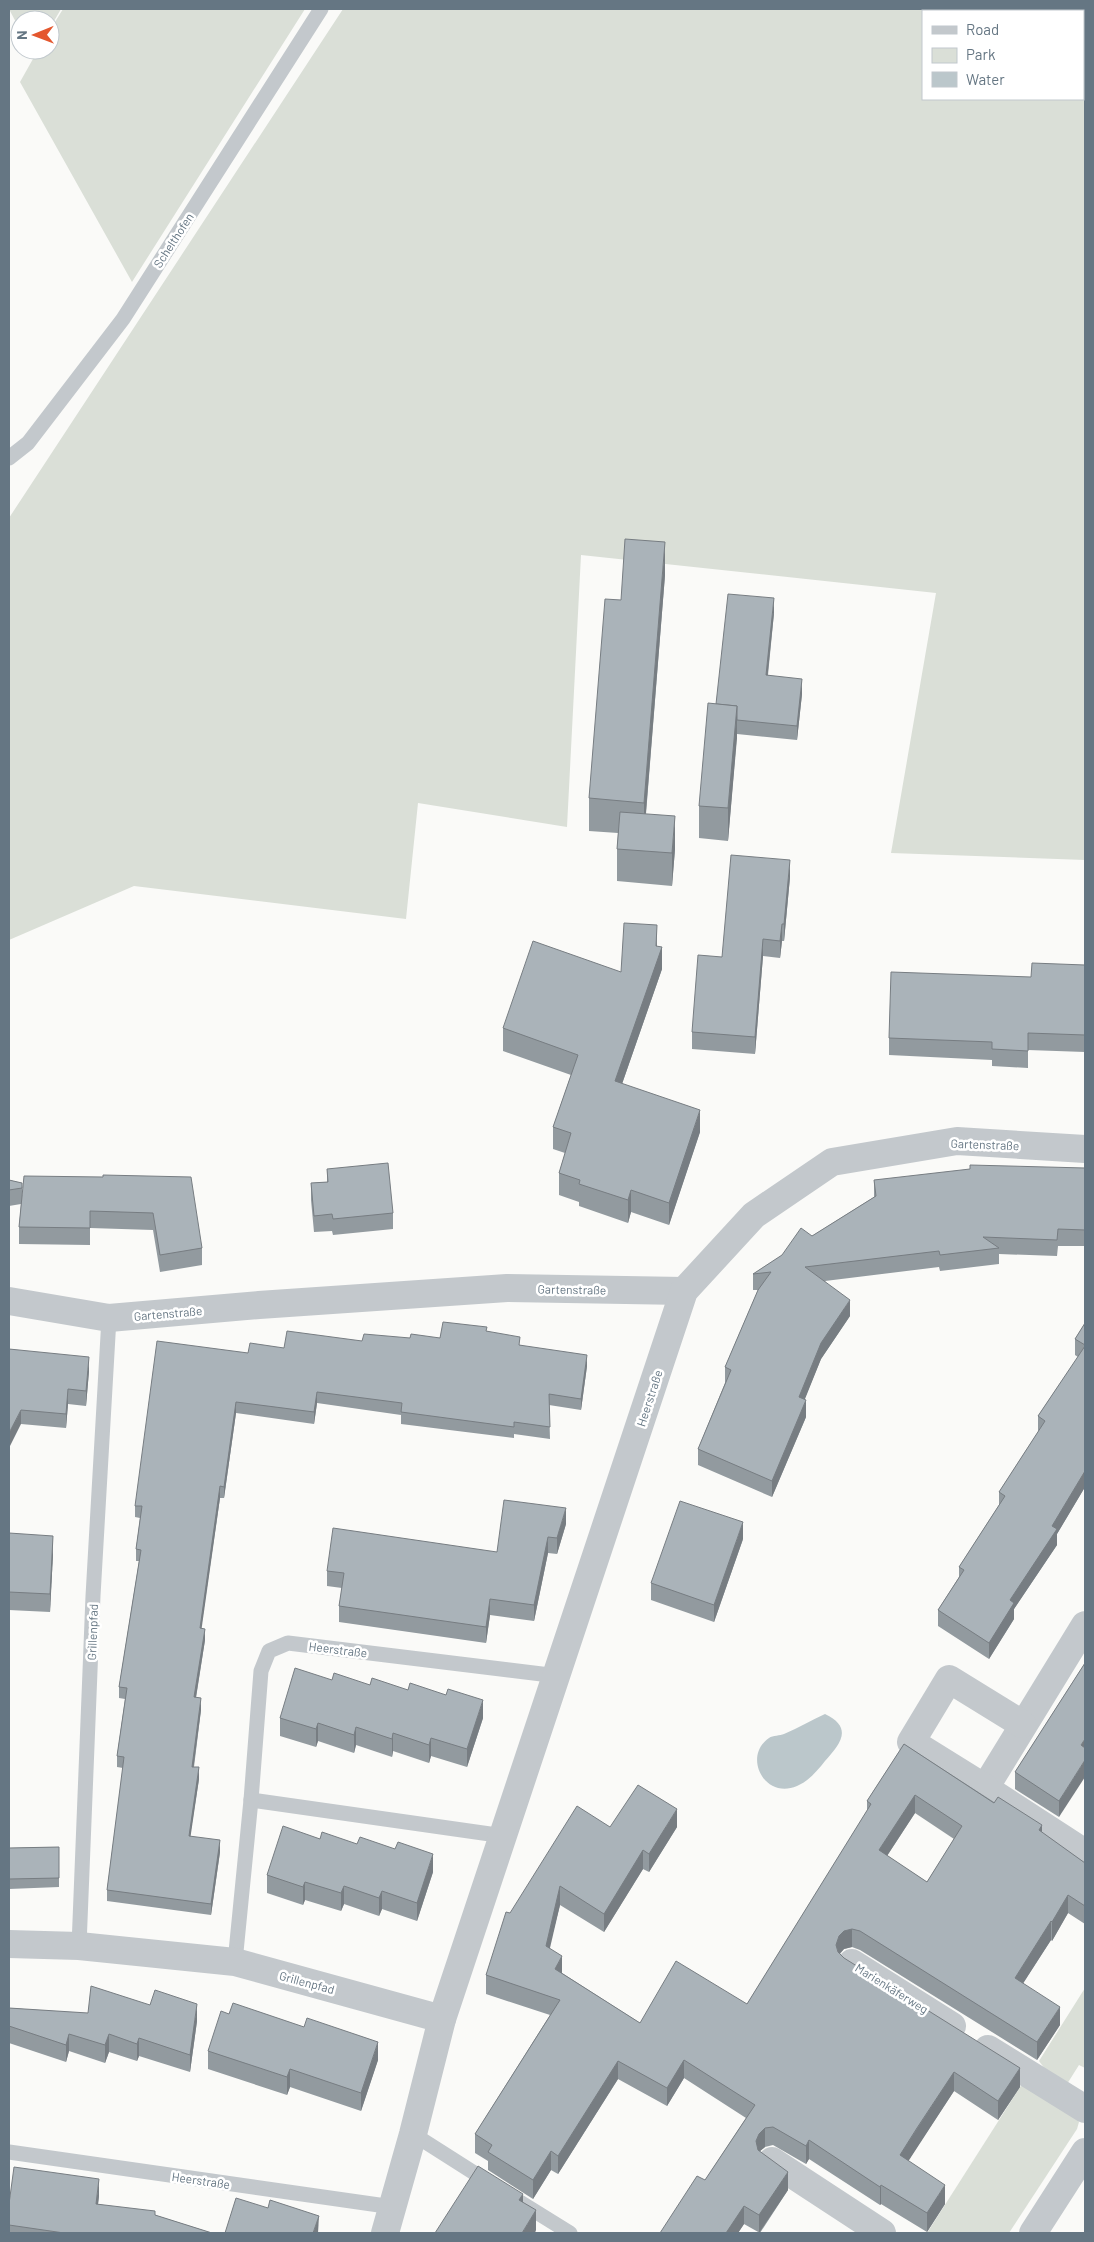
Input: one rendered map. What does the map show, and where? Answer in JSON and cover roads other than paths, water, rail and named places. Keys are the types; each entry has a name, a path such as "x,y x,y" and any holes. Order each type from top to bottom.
{"street":[{"name":"Gartenstraße","path":"9,1301 109,1318 507,1288 684,1291 754,1215 832,1162 957,1141 1085,1149"},
{"name":"Heerstraße","path":"385,2233 413,2134 442,2019 558,1676 684,1291"},
{"path":"985,1788 1022,1724 1085,1625"},
{"path":"1022,1724 949,1679 911,1742 1085,1853"},
{"name":"Grillenpfad","path":"9,1944 79,1946 235,1962 442,2019"},
{"name":"Marienkäferweg","path":"852,1963 1085,2109"},
{"path":"1033,2233 1085,2152"},
{"path":"772,2160 870,2230"}],"lane":[{"name":"Schelthofen","path":"9,458 28,442 123,319 321,9"},
{"name":"Grillenpfad","path":"79,1946 93,1596 109,1318"},
{"name":"Heerstraße","path":"235,1962 251,1800 261,1671 269,1651 288,1643 558,1676"},
{"path":"251,1800 504,1836"},
{"path":"413,2134 570,2233"},
{"name":"Heerstraße","path":"9,2152 393,2207"}],"water":[{"path":"825,1714 834,1719 839,1725 842,1736 819,1768 809,1779 797,1786 786,1789 775,1787 767,1782 761,1774 758,1765 757,1755 761,1746 771,1737 784,1734"}]}
